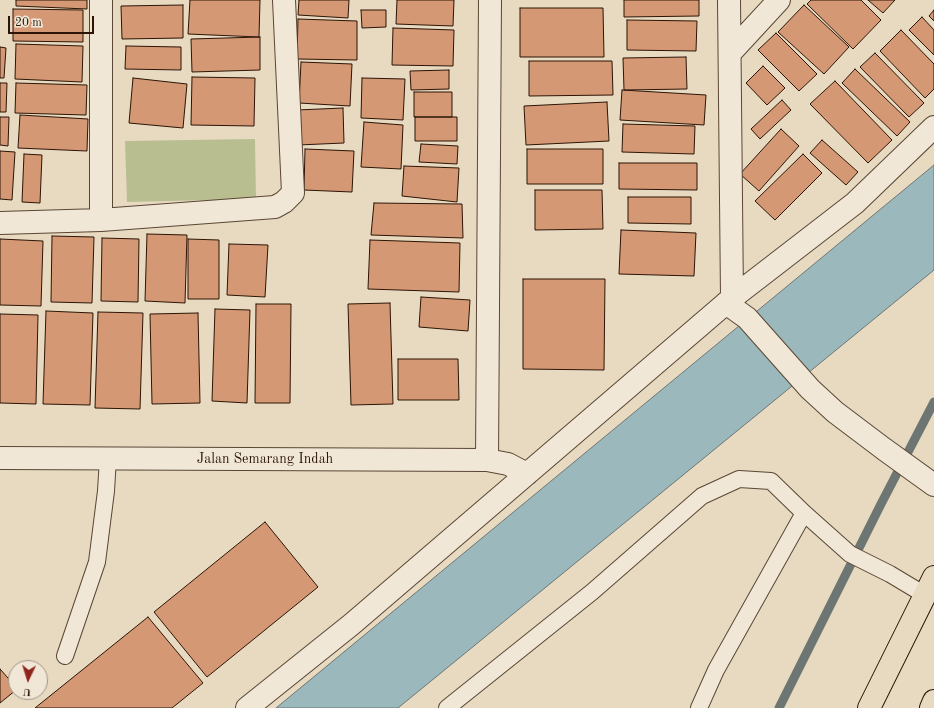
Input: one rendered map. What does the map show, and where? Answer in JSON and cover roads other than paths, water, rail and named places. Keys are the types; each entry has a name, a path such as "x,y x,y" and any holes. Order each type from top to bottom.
{"highway":[{"path":"869,708 930,586"},
{"path":"931,708 934,701"}],"street":[{"path":"100,0 101,220"},
{"path":"0,223 101,220 275,207 284,202 293,193 284,0"},
{"path":"487,460 490,0"},
{"path":"729,0 731,52 729,301 747,318 810,389 835,412 884,450 934,485"},
{"path":"731,52 778,0"},
{"path":"247,708 352,624 729,301 855,203 934,127"},
{"name":"Jalan Semarang Indah","path":"0,458 487,460 508,464 527,474"}],"lane":[{"path":"65,656 97,562 106,491 108,458"},
{"path":"447,708 592,592 702,496 739,478 771,481 850,554 890,574 930,586"},
{"path":"699,708 716,670 804,513"}],"water":[{"path":"934,165 934,270 398,708 276,708"}],"waterway":[{"path":"779,708 934,402"}]}
